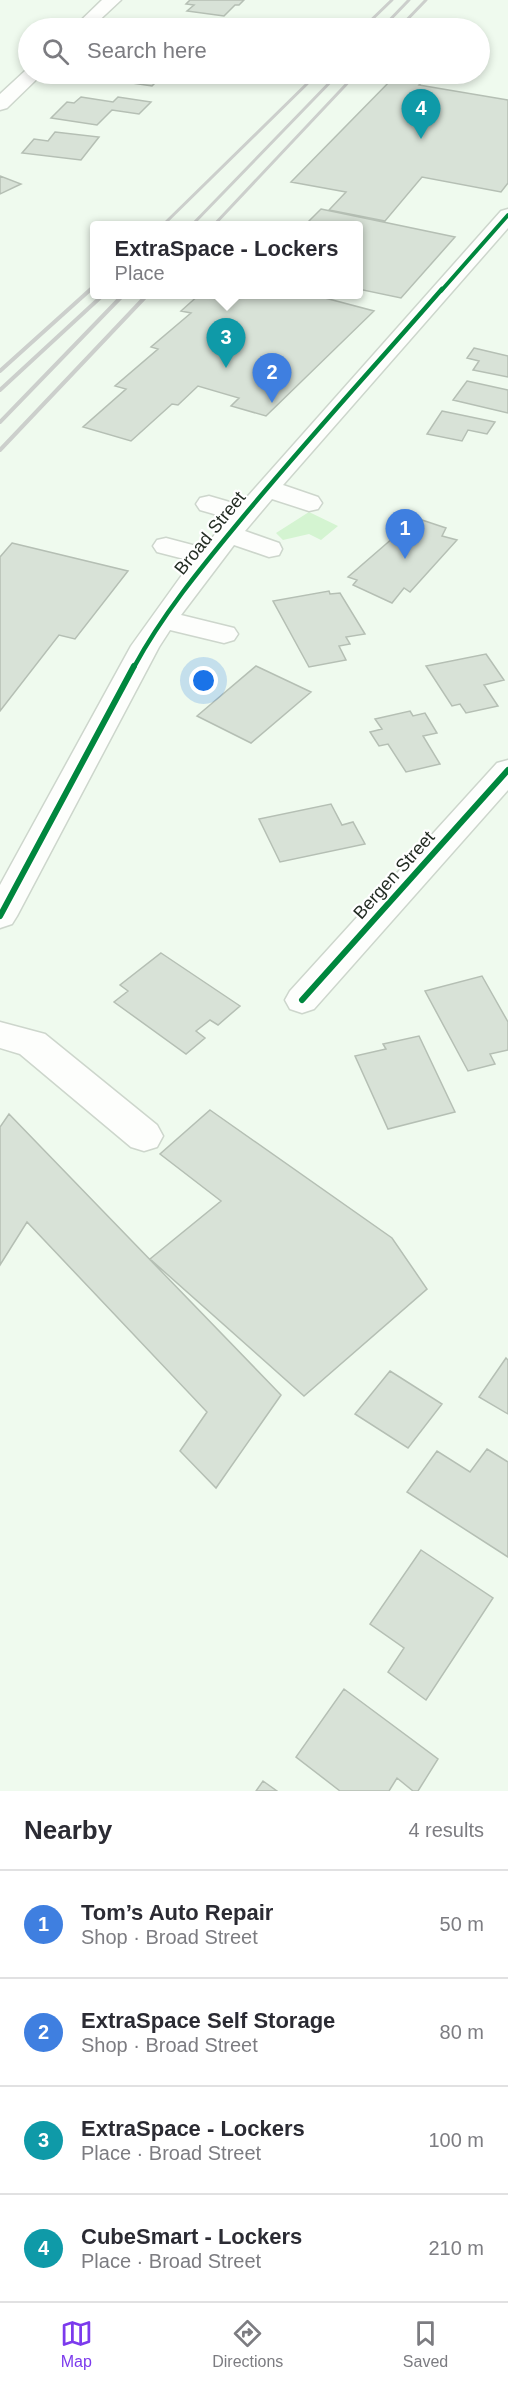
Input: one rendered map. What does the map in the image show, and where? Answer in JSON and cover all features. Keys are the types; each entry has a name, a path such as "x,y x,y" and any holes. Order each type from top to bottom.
{"street":[{"path":"92,18 112,0"},
{"path":"0,104 22,84"},
{"name":"Broad Street","path":"0,915 145,646 208,557 508,215"},
{"path":"264,453 291,462"},
{"path":"267,488 309,503"},
{"path":"209,504 269,549"},
{"path":"166,546 208,557"},
{"path":"164,620 224,634"},
{"name":"Bergen Street","path":"302,1000 508,770"},
{"path":"0,1035 32,1044 144,1136"}],"green space":[{"path":"309,512 338,526 321,540 309,534 283,540 276,533"}],"building":[{"path":"190,0 244,0 224,16 187,11 194,5 186,4"},
{"path":"387,84 420,84 508,100 508,183 501,192 422,177 385,221 329,210 346,192 291,182"},
{"path":"81,97 113,102 118,97 151,102 139,114 112,110 97,125 51,118 67,102 74,103"},
{"path":"55,132 99,137 81,160 22,153 34,139 48,141"},
{"path":"0,176 21,184 0,194"},
{"path":"321,209 455,237 401,298 363,290 363,221 309,221"},
{"path":"194,299 329,299 374,311 266,416 231,406 239,398 198,386 178,405 172,404 131,441 83,427 126,389 115,386 158,349 151,347 191,313 181,311"},
{"path":"474,348 508,356 508,377 473,370 479,361 467,358"},
{"path":"467,381 508,390 508,413 453,400"},
{"path":"442,411 495,422 487,434 468,430 462,441 427,434"},
{"path":"416,518 446,528 442,536 457,540 410,592 404,588 392,603 353,585 357,580 348,577"},
{"path":"12,543 128,571 75,639 59,635 0,711 0,557"},
{"path":"329,591 330,594 340,593 365,634 346,637 350,644 339,646 346,660 309,667 273,601"},
{"path":"486,654 504,680 484,685 498,706 466,713 460,704 452,706 426,666"},
{"path":"256,666 311,692 251,743 197,716"},
{"path":"410,711 413,716 425,713 437,733 423,736 440,764 406,772 388,744 379,746 370,732 382,729 375,719"},
{"path":"331,804 342,825 353,822 365,844 280,862 259,819"},
{"path":"161,953 240,1006 218,1025 210,1020 196,1031 205,1038 186,1054 114,1002 128,991 120,985"},
{"path":"482,976 508,1022 508,1050 490,1054 495,1064 468,1071 425,991"},
{"path":"419,1036 455,1112 388,1129 355,1056 386,1049 383,1044"},
{"path":"210,1110 392,1238 427,1289 304,1396 150,1259 221,1201 160,1154"},
{"path":"9,1114 281,1395 216,1488 180,1451 207,1412 27,1222 0,1265 0,1127"},
{"path":"506,1358 508,1360 508,1414 479,1397"},
{"path":"390,1371 442,1404 408,1448 355,1414"},
{"path":"487,1449 508,1462 508,1557 407,1492 437,1451 470,1472"},
{"path":"421,1550 493,1598 426,1700 388,1672 404,1648 370,1624"},
{"path":"344,1689 438,1759 418,1791 413,1791 397,1778 389,1791 340,1791 296,1757"},
{"path":"263,1781 277,1791 256,1791"}],"railway":[{"path":"373,18 392,0"},
{"path":"392,18 409,0"},
{"path":"409,18 426,0"},
{"path":"167,221 307,84"},
{"path":"196,221 328,84"},
{"path":"218,221 347,84"},
{"path":"0,371 90,290"},
{"path":"0,390 99,299"},
{"path":"0,422 119,299"},
{"path":"0,450 143,299"}],"cycle path":[{"path":"0,916 145,646 192,579 267,488 508,215"},
{"path":"302,1000 508,770"}],"place":[{"name":"CubeSmart - Lockers","path":"421,139"},
{"name":"ExtraSpace - Lockers","path":"226,368"},
{"name":"ExtraSpace Self Storage","path":"272,403"},
{"name":"Tom’s Auto Repair","path":"405,559"}]}
